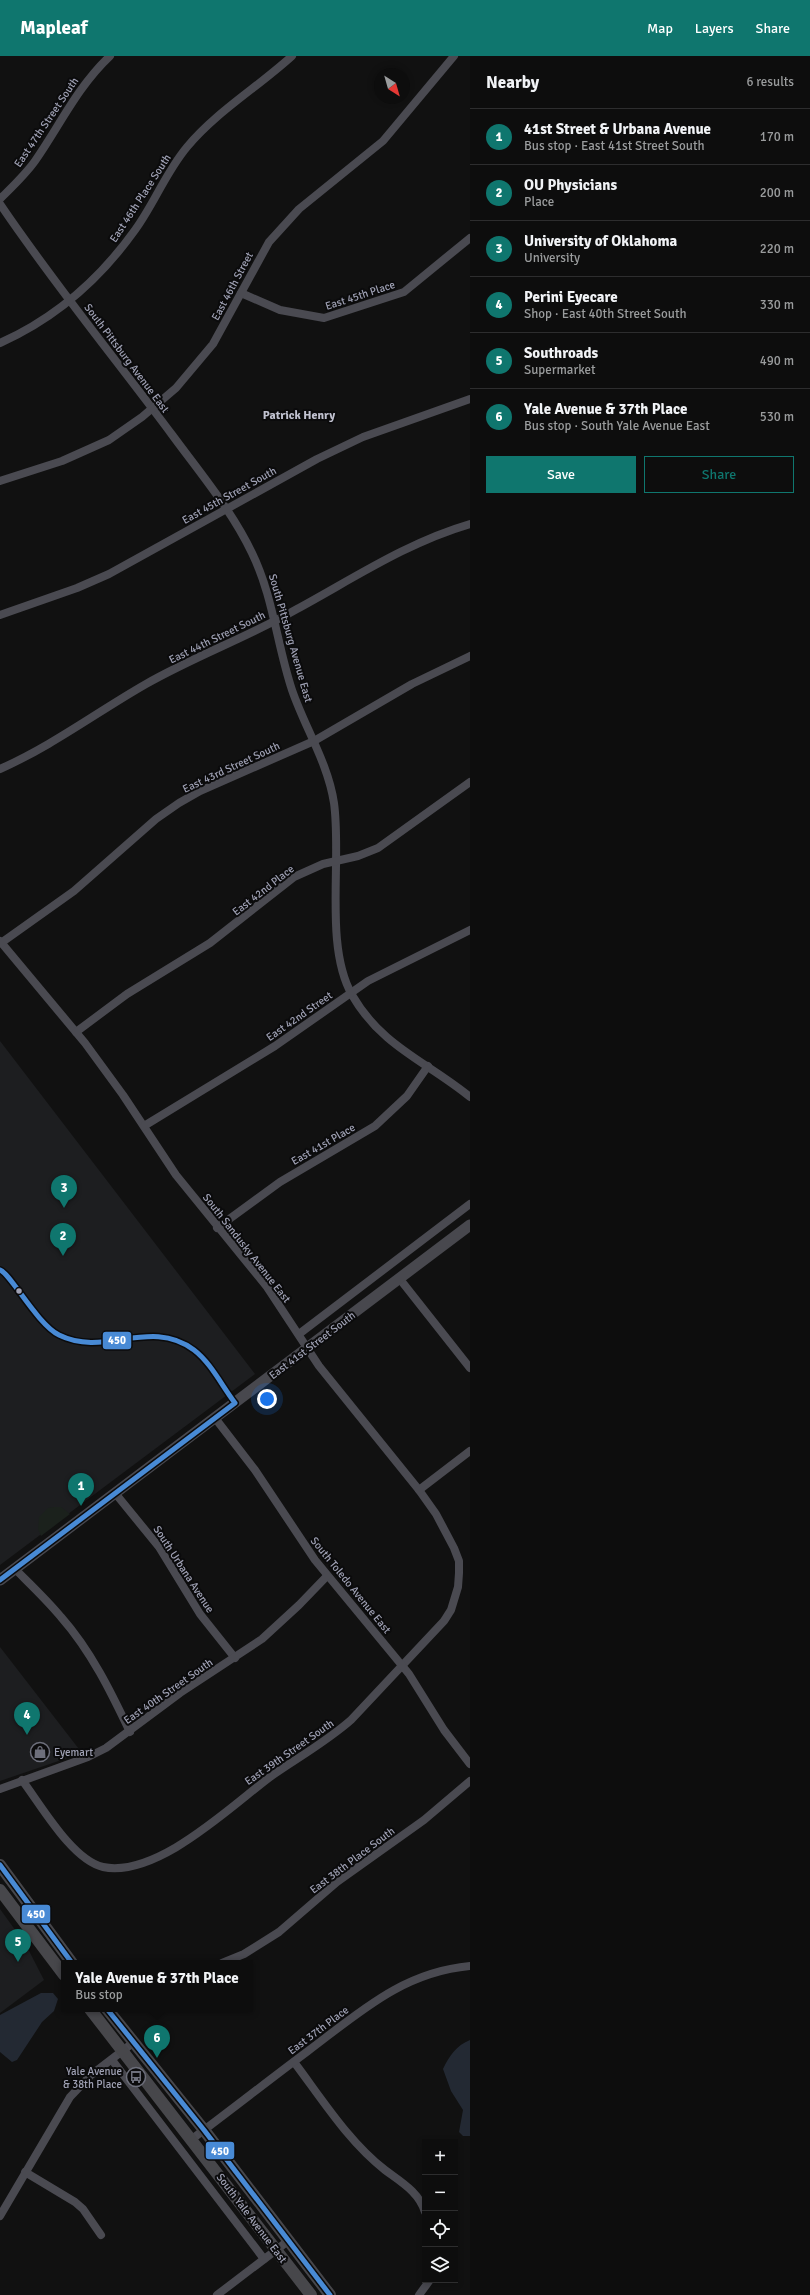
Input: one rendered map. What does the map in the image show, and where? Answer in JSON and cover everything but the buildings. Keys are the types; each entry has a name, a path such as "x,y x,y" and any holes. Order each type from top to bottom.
{"main road":[{"name":"East 41st Street South","path":"0,1580 470,1225"},
{"path":"0,1865 70,1960"},
{"path":"0,1890 61,1971"},
{"name":"South Yale Avenue East","path":"92,2012 192,2139 311,2295"},
{"name":"South Yale Avenue East","path":"110,2012 204,2130 330,2295"}],"street":[{"name":"East 47th Street South","path":"0,199 35,160 71,102 93,72 110,56"},
{"name":"East 46th Place South","path":"0,343 42,322 71,301 112,259 136,230 185,149 200,133 292,56"},
{"name":"East 46th Street","path":"0,481 84,452 109,440 153,409 176,388 213,344 257,260 284,225 299,209 383,141 454,56"},
{"name":"South Pittsburg Avenue East","path":"0,204 32,252 153,409 227,509 254,557 293,692 314,740 330,784 334,806 337,941 341,964 350,992 379,1033 403,1052 428,1066 470,1097"},
{"name":"East 45th Place","path":"241,292 280,310 324,318 404,292 470,238"},
{"name":"East 45th Street South","path":"0,615 109,574 317,459 363,437 470,399"},
{"name":"East 44th Street South","path":"0,769 72,730 148,683 274,622 408,547 445,531 470,524"},
{"name":"East 43rd Street South","path":"0,942 74,891 156,820 179,803 200,791 314,740 412,684 470,656"},
{"name":"East 42nd Place","path":"76,1032 127,994 210,943 294,877 310,868 378,848 470,782"},
{"name":"East 42nd Street","path":"144,1126 275,1046 350,992 390,968 470,930"},
{"name":"South Sandusky Avenue East","path":"0,942 76,1032 104,1068 176,1175 217,1228 266,1287 299,1334 319,1366 419,1490 447,1533 459,1561 458,1587 451,1610 444,1621"},
{"name":"East 41st Place","path":"217,1228 280,1182 375,1126 407,1096 428,1066"},
{"name":"East 41st Street South","path":"299,1334 470,1204"},
{"path":"399,1278 470,1368"},
{"name":"South Toledo Avenue East","path":"216,1418 255,1470 297,1536 327,1576 402,1666 470,1764"},
{"path":"419,1490 470,1451"},
{"name":"South Urbana Avenue","path":"114,1493 159,1547 200,1614 235,1658"},
{"path":"15,1569 62,1618 82,1645 100,1673 130,1732"},
{"name":"East 40th Street South","path":"0,1788 88,1757 130,1732 180,1693 235,1658 273,1629 299,1606 327,1576"},
{"name":"East 39th Street South","path":"22,1780 73,1848 83,1857 103,1866 122,1867 151,1859 167,1852 201,1831 272,1776 335,1734 361,1710 444,1621"},
{"name":"East 38th Place South","path":"229,1960 244,1954 278,1932 337,1882 418,1824 470,1781"},
{"name":"East 37th Place","path":"192,2139 361,2011 400,1985 439,1970 470,1966"},
{"path":"0,2216 70,2098 92,2075 134,2042"},
{"name":"South Yale Avenue East","path":"112,2060 264,2259"},
{"path":"294,2062 346,2131 368,2155 413,2192 424,2211"},
{"path":"26,2172 75,2202 83,2209 101,2235"},
{"path":"217,2295 288,2241"},
{"path":"419,2295 428,2283"}],"shaded area":[{"path":"0,1041 255,1374 0,1565"},
{"path":"61,1507 70,1514 41,1536 38,1529 39,1517 48,1508"},
{"path":"0,1647 82,1753 0,1781"},
{"path":"0,1909 26,1945 44,1980 0,2013"},
{"path":"41,1993 53,1993 58,1999 54,2011 42,2022 17,2060 12,2062 0,2052 0,2015"},
{"path":"470,2040 470,2136 463,2136 459,2132 463,2110 451,2091 443,2069 454,2052 465,2042"}],"transit line":[{"name":"450","path":"0,1270 5,1273 42,1321 59,1335 76,1341 93,1342 144,1337 161,1337 177,1341 194,1350 206,1361 235,1403 0,1580"},
{"name":"450","path":"0,1865 70,1960"},
{"name":"450","path":"109,2012 204,2130 330,2295"}],"place":[{"name":"University of Oklahoma","path":"64,1208"},
{"name":"OU Physicians","path":"63,1256"},
{"name":"41st Street & Urbana Avenue","path":"81,1506"},
{"name":"Perini Eyecare","path":"27,1735"},
{"name":"Eyemart","path":"40,1752"},
{"name":"Southroads","path":"18,1962"},
{"name":"Yale Avenue & 37th Place","path":"157,2058"},
{"name":"Yale Avenue & 38th Place","path":"136,2077"}],"district":[{"name":"Patrick Henry","path":"299,415"}]}
